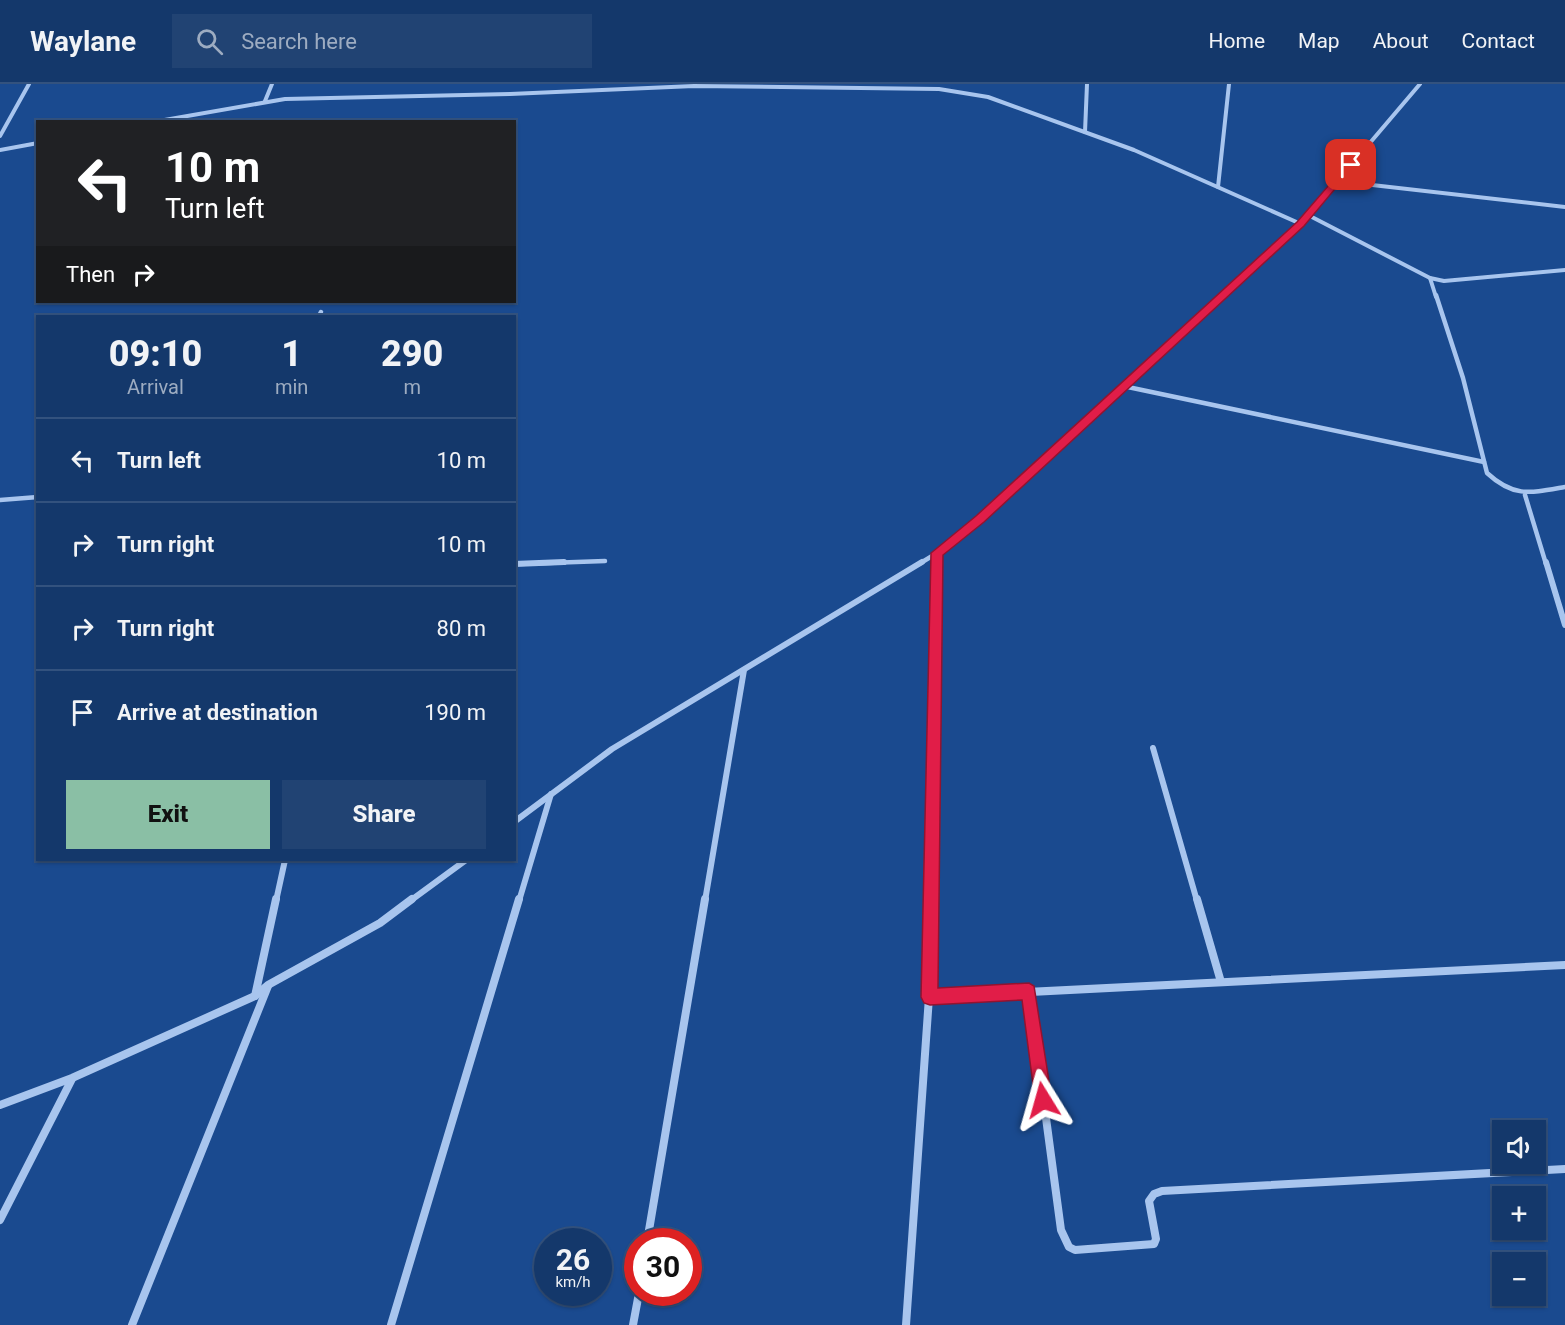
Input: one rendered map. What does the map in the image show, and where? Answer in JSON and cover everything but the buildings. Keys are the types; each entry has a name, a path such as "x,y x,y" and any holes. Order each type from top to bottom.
{"street":[{"path":"0,136 29,84"},
{"path":"266,101 272,84"},
{"path":"1085,132 1087,84"},
{"path":"1218,187 1229,84"},
{"path":"516,820 612,749 937,553 980,519 1300,224 1420,84"},
{"path":"164,120 266,101 694,86 927,88 988,97 1085,132 1134,150 1300,224"},
{"path":"0,150 36,143"},
{"path":"1337,181 1565,207"},
{"path":"1308,215 1430,278 1444,281 1564,271"},
{"path":"1430,278 1463,378 1487,473 1497,484 1512,492 1525,495 1565,487"},
{"path":"1124,386 1484,462"},
{"path":"1525,495 1565,626"},
{"path":"0,500 36,497"},
{"path":"906,1325 930,997 937,553"},
{"path":"516,564 604,561"},
{"path":"649,1228 744,670"},
{"path":"1153,748 1221,982"},
{"path":"391,1325 551,793"},
{"path":"255,996 285,861"},
{"path":"0,1105 72,1078 255,996 268,985 380,923 465,861"},
{"path":"930,997 1565,965"},
{"path":"132,1325 268,985"},
{"path":"1029,991 1061,1230 1069,1247 1075,1250 1154,1244 1156,1239 1149,1201 1154,1194 1162,1191 1565,1169"},
{"path":"0,1220 72,1078"},
{"path":"633,1325 637,1306"}],"route":[{"path":"1043,1100 1029,991 930,997 937,553 980,519 1300,224 1351,165"}]}
